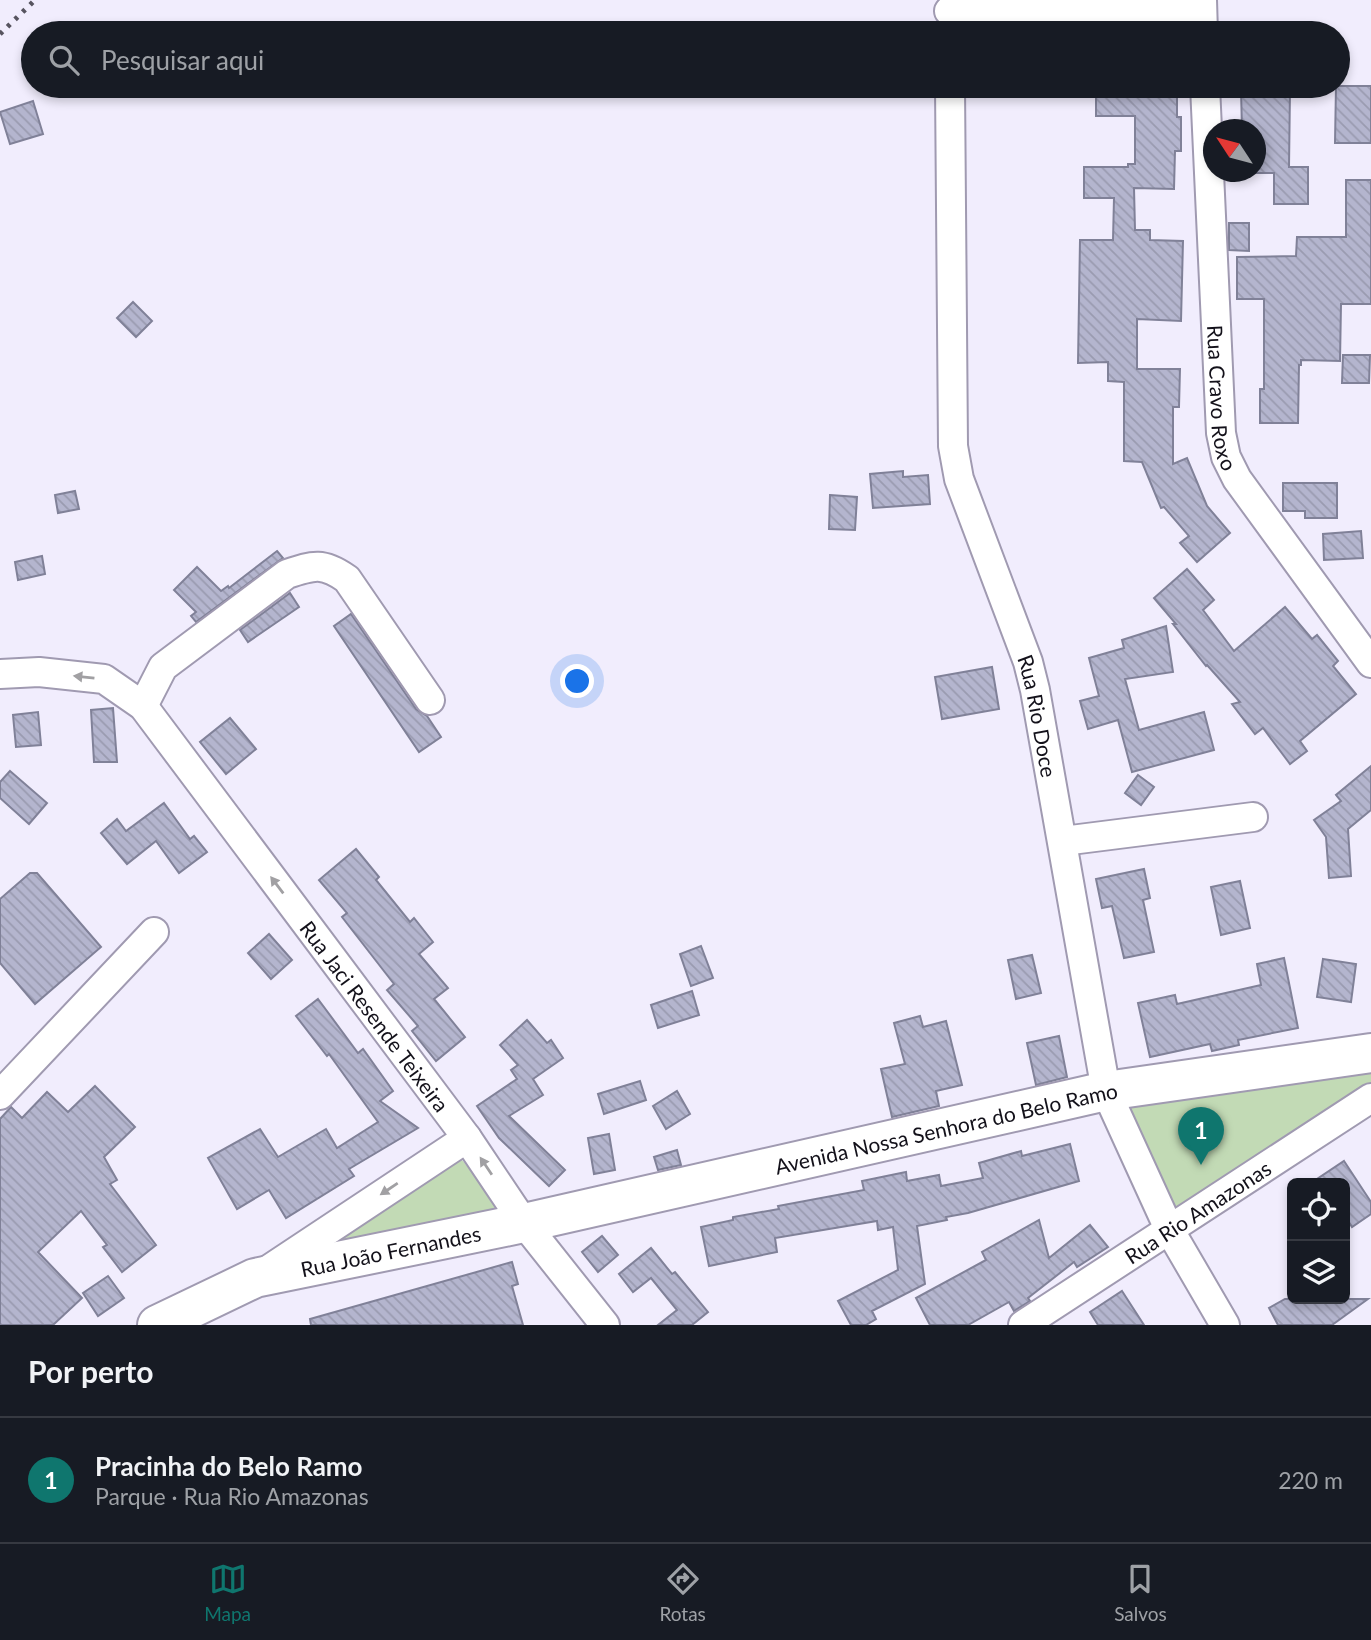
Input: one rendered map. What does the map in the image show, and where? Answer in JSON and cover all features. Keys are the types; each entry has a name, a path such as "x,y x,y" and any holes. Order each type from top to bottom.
{"street":[{"path":"949,15 1202,14"},
{"name":"Rua Rio Doce","path":"950,98 953,446 959,479 1028,662 1063,841 1106,1091 1169,1229 1225,1325"},
{"name":"Rua Cravo Roxo","path":"1206,98 1220,433 1226,457 1237,479 1371,663"},
{"path":"143,706 163,667 287,574 311,566 329,566 347,579 430,700"},
{"name":"Rua Jaci Resende Teixeira","path":"0,674 39,672 104,678 143,706 467,1138 524,1223 605,1325"},
{"path":"1063,841 1253,817"},
{"path":"0,1095 154,932"},
{"name":"Avenida Nossa Senhora do Belo Ramo","path":"524,1223 1106,1091 1371,1053"},
{"name":"Rua Rio Amazonas","path":"1023,1325 1371,1098"},
{"name":"Rua João Fernandes","path":"157,1325 256,1278 467,1138"},
{"name":"Rua João Fernandes","path":"256,1278 524,1223"}],"green space":[{"path":"1371,1063 1371,1088 1170,1224 1120,1106"},
{"path":"455,1155 463,1161 500,1209 316,1256"}],"building":[{"path":"1350,86 1371,86 1371,143 1335,143 1336,98 1350,98"},
{"path":"1096,98 1177,98 1177,117 1181,117 1181,151 1175,151 1174,189 1134,188 1135,230 1150,230 1150,240 1183,241 1181,321 1137,319 1137,369 1180,369 1179,407 1173,407 1173,464 1187,458 1207,506 1230,533 1197,562 1180,543 1189,536 1164,507 1161,508 1142,462 1124,461 1124,382 1108,381 1108,362 1078,363 1080,240 1113,240 1114,198 1084,198 1084,167 1128,167 1128,164 1135,164 1135,116 1096,116"},
{"path":"1241,98 1290,98 1289,167 1308,167 1308,204 1274,204 1274,173 1266,173 1266,119 1242,119"},
{"path":"33,101 43,134 10,144 0,112"},
{"path":"1346,180 1371,180 1371,304 1341,304 1340,361 1301,360 1298,423 1260,423 1260,389 1264,389 1264,299 1237,299 1237,257 1296,256 1297,237 1346,237"},
{"path":"1229,223 1249,223 1249,251 1229,250"},
{"path":"133,302 152,321 136,337 117,318"},
{"path":"1343,355 1370,355 1369,383 1342,383"},
{"path":"903,471 903,477 928,475 930,504 873,508 870,474"},
{"path":"1283,483 1337,483 1337,518 1305,518 1305,511 1283,511"},
{"path":"75,491 79,509 58,513 55,495"},
{"path":"830,495 857,497 855,530 829,529"},
{"path":"1361,531 1363,558 1324,560 1323,534"},
{"path":"277,551 283,558 196,622 191,616 196,612 174,590 197,567 221,591 228,586 229,588"},
{"path":"42,556 45,574 18,580 15,562"},
{"path":"1187,569 1214,600 1203,610 1234,651 1285,607 1312,639 1317,635 1338,661 1333,666 1356,694 1300,741 1307,751 1290,764 1263,728 1255,734 1232,704 1240,702 1206,666 1154,598"},
{"path":"290,593 299,607 248,642 240,630"},
{"path":"351,614 416,709 427,716 441,737 419,752 334,626"},
{"path":"1166,626 1173,672 1125,679 1139,730 1204,712 1214,750 1132,772 1118,720 1088,729 1080,701 1099,696 1089,658 1124,648 1122,640"},
{"path":"992,667 999,709 942,719 935,677"},
{"path":"113,708 117,762 94,762 91,710"},
{"path":"38,712 41,745 16,747 13,715"},
{"path":"230,718 256,749 226,774 200,742"},
{"path":"1371,766 1371,810 1348,829 1351,876 1329,878 1326,837 1314,820 1341,801 1336,795"},
{"path":"10,771 47,803 29,824 0,798 0,782"},
{"path":"1138,775 1154,787 1141,805 1125,793"},
{"path":"164,803 190,839 194,836 207,852 179,873 156,841 127,864 101,833 117,819 126,831"},
{"path":"356,849 379,877 376,880 410,922 414,918 433,942 419,954 448,988 434,999 465,1037 436,1061 412,1031 418,1026 387,990 394,984 342,917 347,913 319,880"},
{"path":"1144,869 1150,898 1143,900 1154,952 1124,958 1112,906 1102,908 1096,879"},
{"path":"30,873 37,873 101,947 35,1004 0,963 0,899"},
{"path":"1240,881 1250,928 1221,935 1211,887"},
{"path":"269,934 292,960 271,979 248,953"},
{"path":"701,946 713,978 691,986 680,954"},
{"path":"1032,955 1041,993 1016,999 1008,960"},
{"path":"1284,958 1298,1028 1238,1040 1239,1045 1212,1051 1210,1044 1150,1057 1138,1003 1175,995 1177,1004 1261,985 1257,964"},
{"path":"1323,959 1356,964 1351,1002 1317,997"},
{"path":"692,991 699,1015 658,1028 651,1005"},
{"path":"318,999 358,1053 363,1049 393,1091 380,1101 418,1128 349,1169 354,1176 286,1218 269,1190 237,1209 208,1158 260,1129 278,1157 326,1129 337,1148 378,1122 329,1054 327,1056 296,1016"},
{"path":"920,1016 923,1027 946,1021 962,1085 936,1091 939,1106 892,1117 881,1069 905,1064 894,1023"},
{"path":"527,1020 547,1043 551,1040 563,1058 533,1079 543,1095 509,1116 565,1170 549,1186 499,1138 477,1106 517,1079 511,1070 518,1065 500,1045"},
{"path":"1059,1036 1067,1077 1036,1085 1027,1043"},
{"path":"640,1081 646,1100 604,1114 598,1094"},
{"path":"95,1086 135,1127 104,1157 117,1180 110,1184 156,1245 122,1272 103,1247 107,1245 81,1211 38,1252 82,1298 53,1325 0,1325 0,1119 11,1107 22,1118 47,1092 68,1112"},
{"path":"677,1091 690,1114 666,1129 653,1106"},
{"path":"609,1134 615,1170 594,1174 588,1138"},
{"path":"1070,1144 1079,1181 946,1217 947,1220 917,1226 925,1284 872,1311 876,1319 866,1325 851,1325 838,1301 898,1270 893,1227 878,1230 877,1221 775,1238 777,1252 709,1266 701,1227 733,1220 733,1217 779,1209 778,1206 864,1190 862,1181 906,1172 907,1181 939,1175 941,1186 983,1178 979,1163 1021,1151 1022,1156"},
{"path":"677,1150 681,1165 658,1170 654,1157"},
{"path":"1344,1161 1371,1202 1371,1214 1352,1227 1350,1178 1318,1178"},
{"path":"1039,1220 1049,1258 1090,1225 1108,1247 1077,1267 1074,1262 1028,1298 1030,1301 1014,1311 1009,1302 968,1325 930,1325 916,1298 986,1260 982,1252"},
{"path":"602,1236 618,1255 598,1272 582,1252"},
{"path":"651,1248 708,1312 692,1325 658,1325 677,1310 651,1278 633,1292 619,1274"},
{"path":"512,1262 518,1284 512,1286 523,1325 311,1325 310,1319"},
{"path":"108,1276 124,1298 98,1316 83,1293"},
{"path":"1122,1291 1144,1325 1098,1325 1090,1312"},
{"path":"1285,1299 1287,1304 1350,1304 1350,1299 1368,1299 1332,1325 1278,1325 1269,1308"}],"railway":[{"path":"0,34 35,0"}],"place":[{"name":"Pracinha do Belo Ramo","path":"1201,1165"}]}
